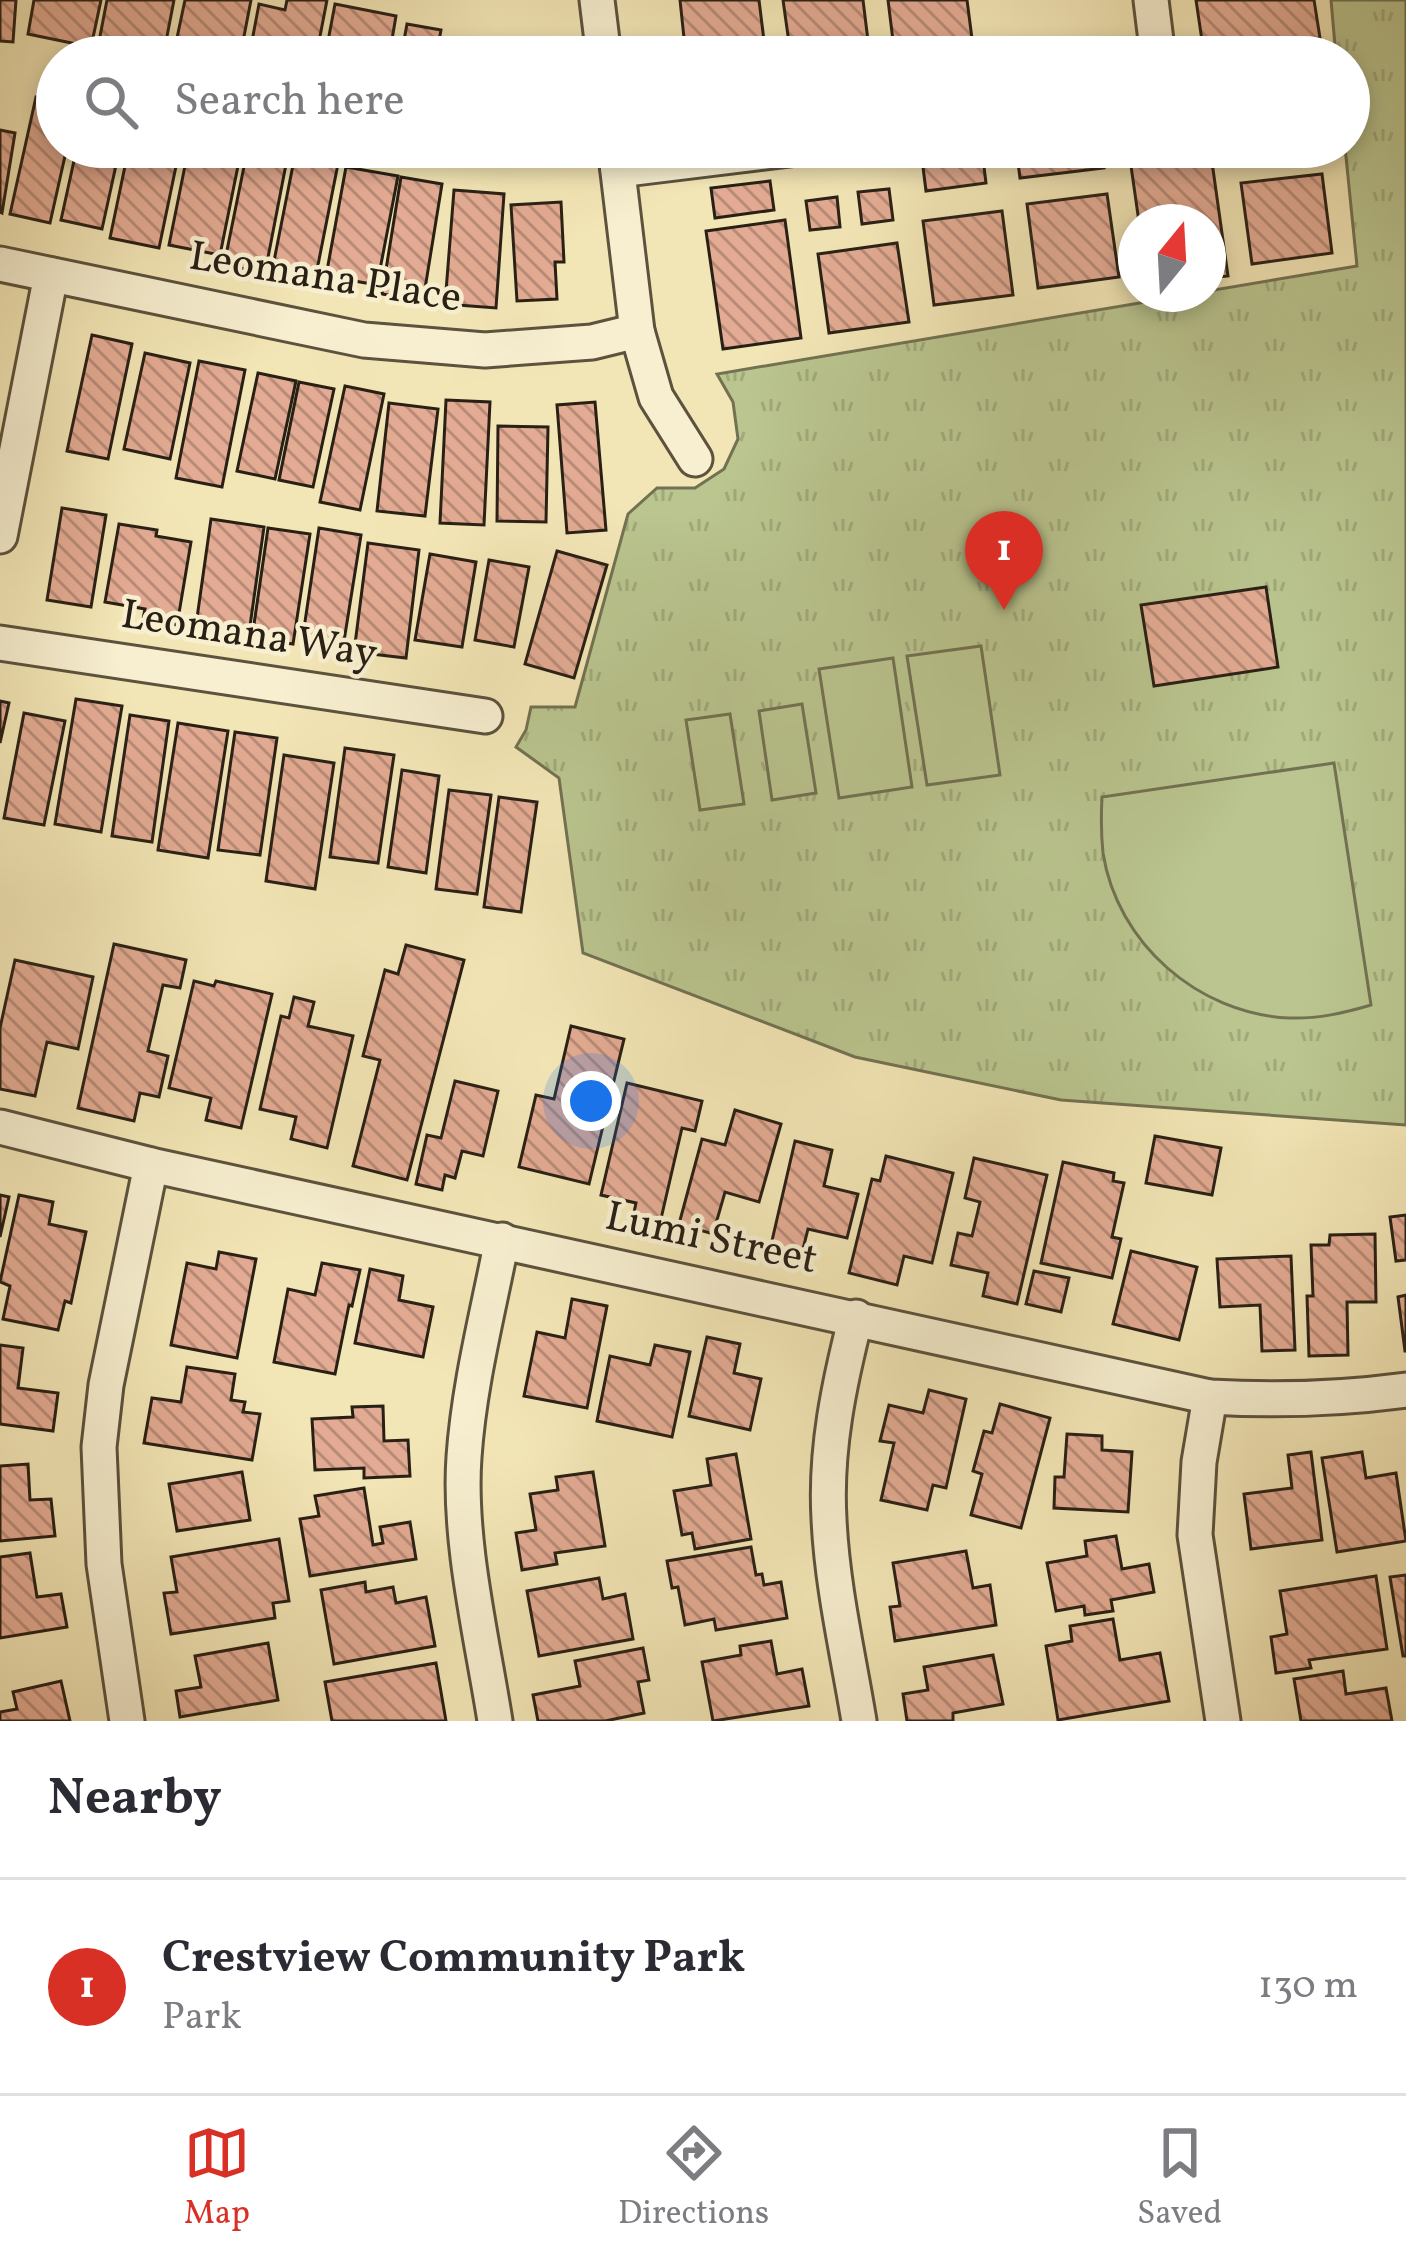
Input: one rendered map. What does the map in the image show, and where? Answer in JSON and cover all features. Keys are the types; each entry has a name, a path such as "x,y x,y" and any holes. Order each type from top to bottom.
{"street":[{"path":"597,0 601,36"},
{"path":"1151,0 1155,36"},
{"path":"617,168 637,331 656,397 695,459"},
{"name":"Leomana Place","path":"0,264 364,340 485,350 592,342 637,331"},
{"path":"0,536 51,275"},
{"name":"Leomana Way","path":"0,643 485,716"},
{"name":"Lumi Street","path":"0,1127 151,1165 1210,1397 1336,1399 1406,1390"},
{"path":"128,1721 104,1564 99,1447 106,1385 151,1165"},
{"path":"495,1721 467,1540 463,1461 471,1389 502,1240"},
{"path":"856,1317 837,1392 829,1520 859,1721"},
{"path":"1210,1397 1199,1462 1195,1535 1223,1721"}],"green space":[{"path":"1331,0 1406,0 1406,1125 1061,1100 855,1057 583,953 559,778 516,747 531,707 575,707 628,514 657,488 695,488 724,469 738,439 733,402 717,374 1118,307 1118,312 1226,312 1226,288 1357,266 1347,168 1370,168 1370,36 1334,36"},
{"path":"981,646 1000,775 927,785 907,656"},
{"path":"893,658 912,787 839,798 819,669"},
{"path":"802,704 816,793 772,800 759,711"},
{"path":"730,714 744,804 700,810 686,720"},
{"path":"1334,763 1371,1005 1331,1015 1289,1018 1255,1013 1194,988 1144,944 1125,916 1103,853 1102,797"}],"building":[{"path":"0,0 16,0 13,42 0,41"},
{"path":"34,0 101,0 93,36 28,34"},
{"path":"107,0 174,0 167,36 100,36"},
{"path":"185,0 251,0 244,36 177,36"},
{"path":"287,0 327,0 320,36 253,36 259,4 285,10"},
{"path":"680,0 759,0 763,36 684,36"},
{"path":"783,0 863,0 867,36 788,36"},
{"path":"888,0 967,0 972,36 892,36"},
{"path":"1196,0 1314,0 1320,36 1201,36"},
{"path":"335,4 396,16 393,36 329,36"},
{"path":"407,24 441,30 440,36 405,36"},
{"path":"36,97 36,168 62,168 50,223 10,214"},
{"path":"0,130 15,133 2,213 0,212"},
{"path":"72,168 115,168 102,229 61,220"},
{"path":"125,168 176,168 159,248 110,238"},
{"path":"185,168 238,168 220,255 169,245"},
{"path":"244,168 285,168 265,273 224,265"},
{"path":"292,168 337,168 316,275 273,266"},
{"path":"346,168 398,176 377,285 326,276"},
{"path":"923,168 984,168 986,183 926,191"},
{"path":"1019,168 1104,168 1020,178"},
{"path":"1131,168 1213,168 1218,204 1136,204"},
{"path":"1322,174 1332,253 1252,264 1241,183"},
{"path":"401,177 442,184 423,301 382,294"},
{"path":"770,181 774,210 715,218 711,188"},
{"path":"889,189 893,220 862,224 858,192"},
{"path":"454,190 504,194 496,308 445,304"},
{"path":"1107,194 1118,277 1038,288 1027,204"},
{"path":"837,197 840,227 810,230 806,201"},
{"path":"561,202 564,262 555,262 557,299 517,301 511,205"},
{"path":"1002,211 1013,295 934,305 923,221"},
{"path":"785,220 801,338 723,349 706,231"},
{"path":"897,243 909,322 829,333 818,254"},
{"path":"92,335 132,344 108,459 67,451"},
{"path":"145,353 190,363 170,459 124,449"},
{"path":"199,361 245,370 222,487 176,478"},
{"path":"258,373 296,381 275,479 237,471"},
{"path":"299,382 334,389 313,487 279,480"},
{"path":"345,386 384,394 360,510 320,502"},
{"path":"446,400 490,402 484,525 440,523"},
{"path":"595,402 606,530 567,533 557,405"},
{"path":"389,403 438,409 425,516 377,511"},
{"path":"498,426 548,427 546,522 497,521"},
{"path":"62,508 106,515 91,607 47,600"},
{"path":"211,519 264,527 249,633 196,625"},
{"path":"119,524 191,542 177,625 143,619 145,609 105,602"},
{"path":"268,528 310,534 293,644 252,638"},
{"path":"319,528 361,535 344,641 303,635"},
{"path":"368,543 419,550 406,658 354,652"},
{"path":"557,551 607,565 574,678 525,664"},
{"path":"430,554 476,562 462,647 415,640"},
{"path":"489,560 529,567 514,647 475,640"},
{"path":"1266,587 1278,667 1154,686 1141,605"},
{"path":"76,699 122,706 101,832 55,824"},
{"path":"0,701 9,703 0,743"},
{"path":"24,713 65,721 44,825 4,818"},
{"path":"130,715 169,721 152,842 112,836"},
{"path":"178,723 228,731 208,858 158,850"},
{"path":"235,732 277,738 260,855 218,850"},
{"path":"345,748 394,755 378,863 330,857"},
{"path":"284,755 334,763 315,889 266,881"},
{"path":"402,770 439,776 426,873 388,867"},
{"path":"449,790 491,795 477,894 436,889"},
{"path":"499,797 537,802 521,912 484,907"},
{"path":"114,944 186,960 180,988 163,985 148,1051 168,1056 159,1097 140,1093 134,1121 78,1108"},
{"path":"406,945 464,960 407,1180 353,1166 380,1060 363,1056 385,970 398,974"},
{"path":"15,960 93,977 78,1049 47,1042 35,1096 0,1089 0,1028"},
{"path":"194,981 214,986 216,981 272,994 241,1128 206,1120 211,1098 169,1088"},
{"path":"294,997 314,1002 308,1026 353,1036 327,1148 291,1139 296,1117 260,1109 281,1016 289,1018"},
{"path":"571,1026 624,1039 589,1184 519,1167 536,1095 554,1099"},
{"path":"455,1081 498,1091 483,1156 462,1151 455,1178 445,1175 442,1190 416,1184 427,1135 441,1138"},
{"path":"627,1083 702,1101 695,1131 682,1128 660,1223 633,1217 636,1203 601,1195"},
{"path":"735,1110 781,1124 759,1202 725,1192 713,1234 679,1224 702,1139 725,1145"},
{"path":"1155,1136 1221,1148 1212,1195 1146,1183"},
{"path":"795,1141 832,1150 824,1186 858,1194 847,1238 808,1229 799,1265 768,1258"},
{"path":"886,1156 953,1173 932,1263 904,1256 897,1285 849,1273 872,1179 880,1181"},
{"path":"974,1158 1047,1175 1017,1304 983,1296 988,1273 951,1265 958,1233 972,1236 980,1202 965,1198"},
{"path":"1063,1162 1114,1173 1113,1181 1124,1183 1112,1237 1121,1239 1112,1278 1041,1263"},
{"path":"0,1195 9,1197 0,1237"},
{"path":"19,1195 53,1202 49,1224 86,1232 71,1303 65,1301 58,1330 3,1319 10,1286 0,1282"},
{"path":"1406,1215 1406,1260 1396,1261 1390,1217"},
{"path":"1375,1234 1376,1302 1347,1302 1348,1355 1309,1356 1311,1245 1329,1245 1330,1235"},
{"path":"1131,1251 1197,1267 1179,1340 1113,1324"},
{"path":"219,1252 256,1259 237,1358 171,1345 187,1263 216,1269"},
{"path":"1291,1256 1295,1350 1262,1351 1260,1305 1220,1307 1217,1259"},
{"path":"322,1263 360,1270 335,1374 274,1362 288,1289 315,1295"},
{"path":"370,1269 403,1276 399,1300 433,1307 423,1357 355,1343"},
{"path":"1034,1271 1069,1278 1061,1312 1026,1304"},
{"path":"1406,1295 1406,1351 1405,1351 1398,1297"},
{"path":"572,1299 607,1306 587,1408 524,1396 537,1332 565,1338"},
{"path":"707,1337 740,1344 734,1373 761,1379 750,1430 689,1416"},
{"path":"0,1345 23,1348 18,1388 58,1393 53,1431 0,1424"},
{"path":"655,1345 690,1352 672,1437 597,1421 610,1356 650,1365"},
{"path":"187,1367 235,1374 231,1400 245,1402 243,1412 260,1414 252,1460 144,1443 152,1398 181,1402"},
{"path":"929,1390 966,1399 946,1488 933,1485 927,1510 881,1500 894,1443 880,1441 889,1405 923,1413"},
{"path":"1000,1404 1050,1418 1021,1528 971,1515 982,1474 973,1471 984,1431 992,1433"},
{"path":"383,1406 384,1441 408,1440 410,1476 364,1478 364,1468 315,1470 312,1419 353,1417 352,1407"},
{"path":"1067,1434 1102,1436 1102,1450 1132,1452 1128,1512 1054,1508 1055,1477 1064,1477"},
{"path":"1311,1452 1322,1540 1251,1549 1244,1494 1292,1488 1288,1455"},
{"path":"1362,1452 1366,1478 1396,1473 1406,1541 1337,1552 1322,1458"},
{"path":"736,1454 751,1539 695,1549 692,1533 682,1535 674,1491 711,1485 707,1459"},
{"path":"28,1464 30,1500 51,1499 55,1536 0,1541 0,1466"},
{"path":"242,1472 250,1520 177,1531 169,1484"},
{"path":"593,1472 605,1546 555,1553 557,1564 522,1570 516,1533 536,1530 530,1494 558,1490 556,1477"},
{"path":"364,1488 373,1545 383,1543 380,1527 410,1522 416,1559 310,1576 300,1519 319,1516 315,1496"},
{"path":"1116,1536 1122,1569 1149,1564 1154,1592 1111,1600 1113,1611 1085,1615 1084,1606 1056,1611 1047,1563 1087,1556 1085,1541"},
{"path":"279,1539 289,1601 273,1603 275,1618 171,1634 164,1593 177,1592 171,1557"},
{"path":"751,1547 756,1575 762,1574 764,1585 781,1582 787,1618 716,1630 714,1619 685,1625 667,1561"},
{"path":"966,1551 973,1588 990,1585 996,1625 895,1641 890,1607 900,1606 893,1563"},
{"path":"30,1553 37,1597 61,1594 67,1627 0,1638 0,1557"},
{"path":"1406,1575 1406,1656 1403,1656 1390,1577"},
{"path":"1376,1576 1387,1649 1309,1660 1311,1668 1276,1673 1271,1637 1287,1634 1280,1591"},
{"path":"599,1578 603,1599 625,1594 633,1639 539,1656 527,1591"},
{"path":"365,1582 366,1592 393,1587 396,1603 426,1597 435,1646 334,1664 321,1590"},
{"path":"1113,1619 1120,1660 1160,1653 1169,1701 1058,1720 1046,1646 1072,1641 1070,1626"},
{"path":"771,1641 777,1674 802,1669 809,1706 713,1721 702,1662 741,1655 740,1646"},
{"path":"268,1643 278,1700 180,1717 176,1691 201,1687 195,1656"},
{"path":"643,1648 649,1680 638,1682 644,1713 605,1721 538,1721 533,1695 580,1686 575,1661"},
{"path":"993,1655 1003,1704 953,1713 953,1721 907,1721 903,1694 928,1690 924,1667"},
{"path":"436,1663 446,1721 332,1721 325,1682"},
{"path":"1343,1671 1346,1694 1386,1688 1392,1721 1301,1721 1294,1679"},
{"path":"61,1681 70,1721 0,1721 0,1712 17,1709 13,1692"}],"place":[{"name":"Crestview Community Park","path":"1004,610"}]}
